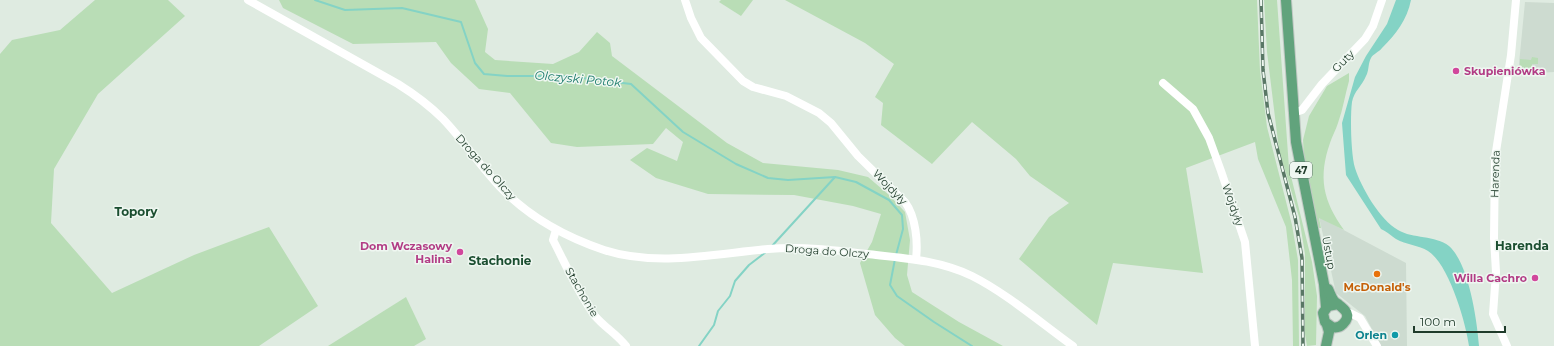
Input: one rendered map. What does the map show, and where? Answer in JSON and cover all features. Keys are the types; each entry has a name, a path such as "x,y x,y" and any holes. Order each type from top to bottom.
{"main road":[{"name":"47","path":"1286,0 1293,113"},
{"name":"Ustup","path":"1293,113 1298,153 1324,284 1326,307"},
{"name":"Ustup","path":"1324,284 1338,304"},
{"name":"47","path":"1338,304 1346,311"},
{"path":"1326,307 1338,304"},
{"name":"47","path":"1326,307 1323,315 1328,332 1326,346"},
{"path":"1332,346 1333,337 1347,318 1346,311"},
{"path":"1327,325 1332,327 1341,325"}],"street":[{"name":"Droga do Olczy","path":"248,0 398,84 416,96 444,120 508,194 530,213 556,230 605,250 647,258 673,258 789,248 816,248 916,259"},
{"name":"Wojdyły","path":"685,0 691,18 706,45 743,81 753,87 786,96 805,105 831,123 858,156 909,207 917,244 916,259"},
{"name":"Guty","path":"1293,113 1302,110 1325,80 1364,39 1373,26 1382,0"},
{"name":"Harenda","path":"1507,346 1493,314 1496,272 1493,228 1494,158 1511,55 1516,0"},
{"name":"Wojdyły","path":"1163,82 1193,109 1210,138 1224,178 1245,242 1255,346"},
{"name":"Stachonie","path":"556,230 552,240 582,296 601,323 618,336 626,346"},
{"path":"916,259 949,267 976,278 1073,346"},
{"path":"1346,311 1358,316 1363,321 1377,346"},
{"path":"1341,325 1353,320 1363,321"}],"shaded area":[{"path":"1525,2 1554,3 1554,72 1518,74"},
{"path":"1319,217 1406,263 1407,346 1381,346 1365,316 1336,293"}],"green space":[{"path":"95,0 168,0 185,16 98,94 54,169 51,223 112,293 194,255 269,227 318,306 259,346 0,346 0,54 12,40 60,30"},
{"path":"279,0 475,0 488,29 485,52 495,60 553,64 579,52 597,32 610,43 612,56 727,143 763,163 838,170 868,177 889,195 905,212 910,240 907,275 912,292 959,322 1003,346 905,346 895,338 875,315 860,263 872,242 881,214 853,206 794,195 708,194 656,178 630,160 647,148 677,161 683,142 666,128 653,144 577,147 551,143 510,93 479,89 451,63 436,42 353,44 283,8"},
{"path":"721,0 753,0 741,16 719,2"},
{"path":"785,0 1257,0 1260,71 1267,127 1292,225 1298,260 1299,346 1293,346 1292,280 1286,227 1258,159 1255,142 1186,168 1203,273 1113,263 1097,325 1019,259 1049,217 1069,203 1030,176 1016,159 972,122 932,164 881,125 883,103 875,97 894,64 865,43"},
{"path":"1264,0 1277,0 1289,168 1312,262 1317,296 1316,345 1307,346 1305,334 1305,254 1299,217 1279,150 1267,52"},
{"path":"1532,57 1538,58 1538,64 1532,64 1532,68 1520,68 1520,59 1531,60"},
{"path":"1349,73 1349,81 1341,112 1326,155 1324,167 1327,199 1331,209 1344,230 1319,218 1321,228 1318,228 1304,157 1303,140 1309,116 1327,86"},
{"path":"406,297 426,339 414,346 328,346"}],"water":[{"path":"1396,0 1411,0 1407,14 1392,37 1371,58 1367,74 1354,95 1352,102 1351,135 1355,168 1366,193 1378,211 1391,225 1410,235 1437,240 1449,246 1456,254 1467,279 1471,293 1479,346 1469,346 1464,323 1455,295 1443,268 1436,258 1421,247 1400,241 1381,229 1346,175 1342,123 1355,77 1366,56 1387,24"}],"waterway":[{"name":"Olczyski Potok","path":"315,0 345,10 402,8 461,22 475,63 484,74 507,76 566,76 631,84 683,132 736,164 768,178 788,180 835,177 856,182 889,200 902,215 903,229 896,255"},
{"path":"772,246 835,177"},
{"path":"699,346 714,325 718,311 730,296 735,281 749,265 766,252"},
{"name":"Olczyski Potok","path":"895,259 890,285 897,296 972,346"}],"railway":[{"path":"1261,0 1263,70 1268,113 1295,217 1302,258 1303,346"}],"place":[{"name":"Skupieniówka","path":"1456,71"},
{"name":"Dom Wczasowy Halina","path":"460,252"},
{"name":"McDonald's","path":"1377,274"},
{"name":"Willa Cachro","path":"1535,278"},
{"name":"Orlen","path":"1395,335"}],"district":[{"name":"Topory","path":"136,212"},
{"name":"Harenda","path":"1522,246"},
{"name":"Stachonie","path":"500,261"}]}
